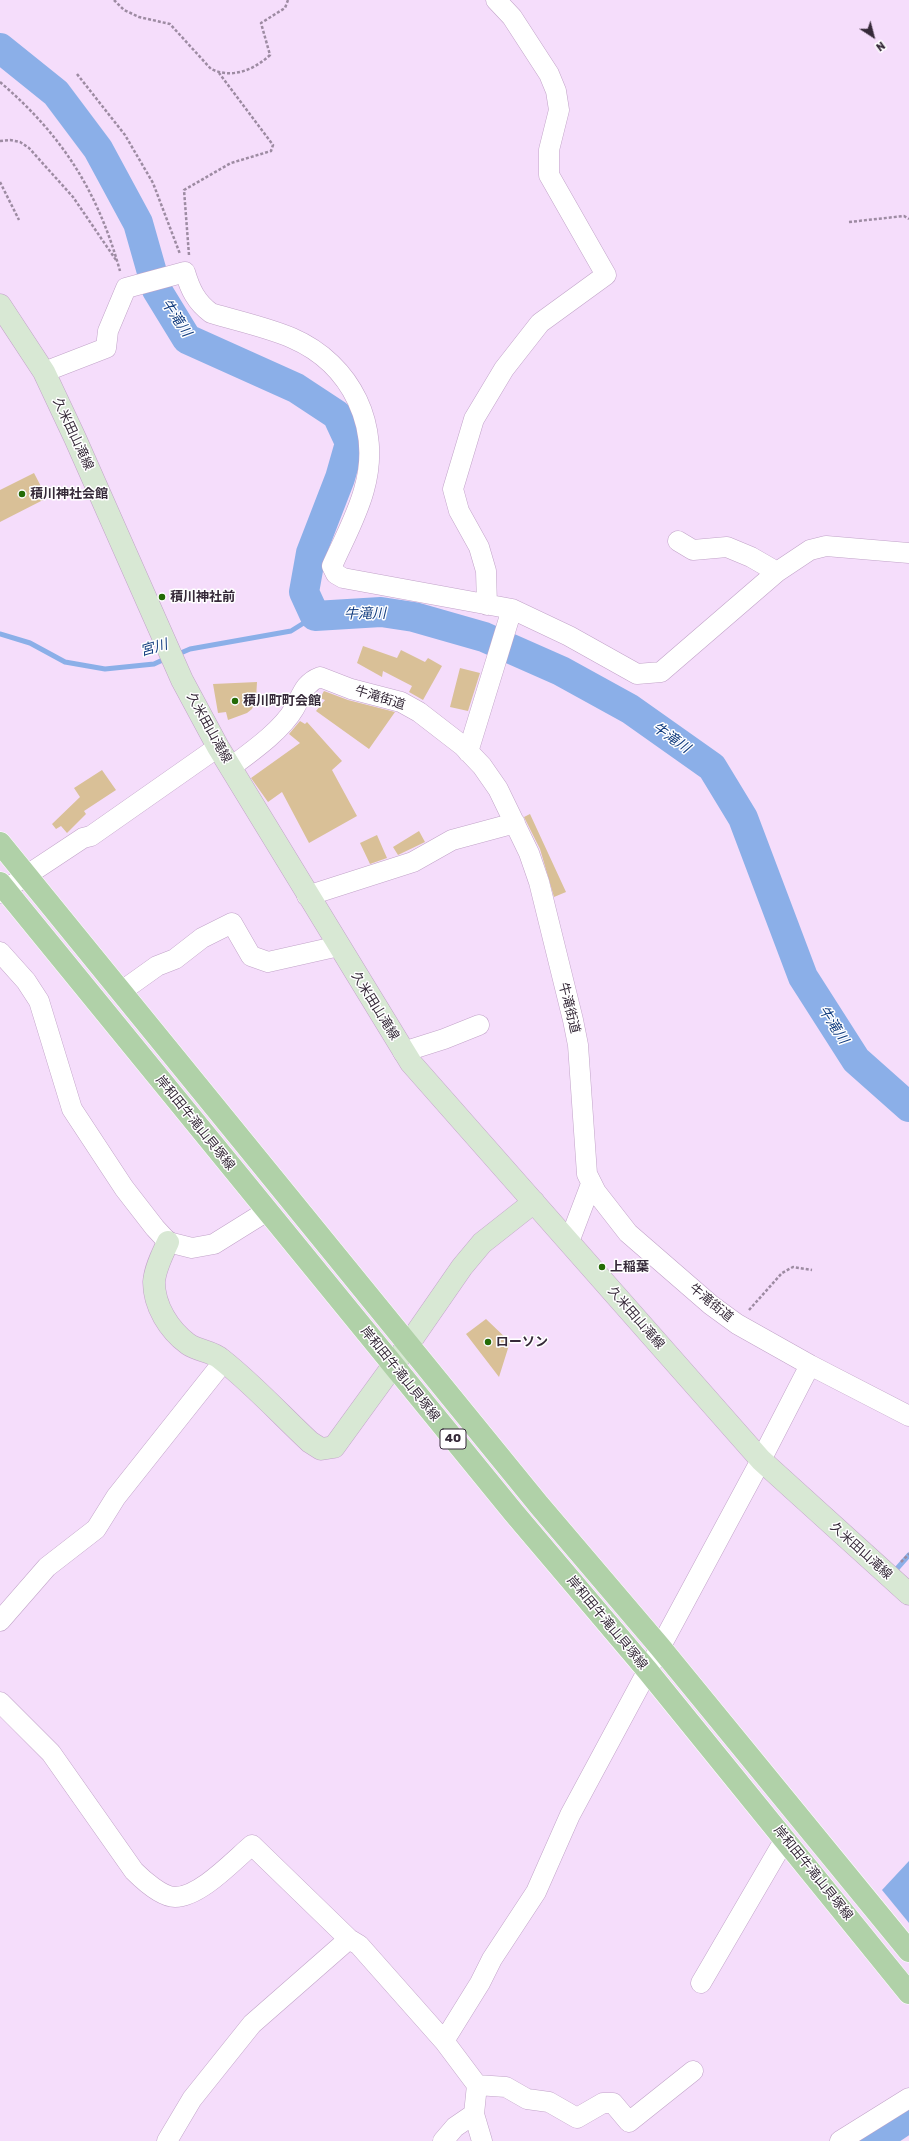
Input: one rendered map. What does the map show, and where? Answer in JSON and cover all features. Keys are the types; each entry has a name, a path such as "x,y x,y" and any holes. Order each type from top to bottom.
{"main road":[{"name":"岸和田牛滝山貝塚線","path":"0,843 539,1505 660,1647 909,1951"},
{"name":"岸和田牛滝山貝塚線","path":"2,888 514,1514 647,1670 909,1993"}],"street":[{"path":"487,605 486,571 479,547 459,511 453,489 474,419 504,369 540,323 606,275 549,175 549,150 559,110 556,91 549,74 512,17 496,0"},
{"path":"44,372 106,348 108,331 126,288 185,272 190,290 201,306 211,313 291,338 309,347 336,368 345,378 358,398 366,420 370,446 368,471 364,491 332,566 336,574 343,578 512,610 569,636 637,674 652,674 661,672 777,572 810,550 826,546 909,553"},
{"name":"久米田山滝線","path":"0,305 44,372 160,626 182,680 218,747 307,896 410,1063 761,1460 909,1594"},
{"path":"678,541 693,550 728,547 751,557 777,572"},
{"path":"468,752 512,610"},
{"name":"牛滝街道","path":"231,767 254,750 278,727 293,710 311,680 320,677 351,689 401,702 419,712 441,728 468,752 482,766 498,789 529,853 539,882 578,1044 587,1174 591,1184 608,1210 628,1233 711,1305 737,1324 909,1416"},
{"path":"2,888 26,875 83,838 91,836 218,747"},
{"path":"307,896 413,862 452,840 515,823"},
{"path":"122,991 157,966 175,959 202,938 232,923 250,956 268,962 339,946"},
{"path":"0,952 26,982 39,1001 72,1109 124,1188 155,1228 168,1242 192,1248 214,1244 267,1211"},
{"path":"403,1052 444,1039 479,1024"},
{"path":"569,1242 591,1184"},
{"path":"168,1242 160,1258 154,1281 164,1317 174,1332 190,1345 224,1361 310,1442 321,1449 334,1446 462,1267 482,1243 534,1202"},
{"path":"0,1622 47,1567 96,1528 116,1497 224,1361"},
{"path":"444,2041 480,1983 492,1958 536,1892 570,1815 761,1460 810,1364"},
{"path":"0,1702 51,1753 134,1871 150,1886 175,1897 200,1890 252,1845 349,1939 359,1944 444,2041 477,2085 474,2114 482,2141"},
{"path":"701,1983 785,1839"},
{"path":"167,2141 192,2099 252,2024 349,1939"},
{"path":"477,2085 506,2087 527,2099 549,2102 577,2118 603,2103 613,2103 629,2122 694,2071"},
{"path":"840,2141 909,2098"},
{"path":"443,2141 455,2127 474,2114"}],"path":[{"path":"114,0 124,10 140,17 170,24 211,69 219,73 273,145 271,151 231,163 184,190 189,258 185,272"},
{"path":"219,73 250,70 270,55 261,23 285,8 288,0"},
{"path":"77,74 125,135 153,183 169,221 185,272"},
{"path":"0,82 23,102 51,132 78,170 99,208 126,288"},
{"path":"0,141 10,140 20,142 29,148 73,197 118,262"},
{"path":"0,182 19,220"},
{"path":"849,222 904,216 909,219"},
{"path":"737,1324 782,1273 793,1267 812,1270"}],"water":[{"path":"909,1861 909,1923 882,1890"}],"building":[{"name":"積川神社会館","path":"34,473 47,498 0,522 0,490"},
{"path":"363,646 397,658 401,650 425,662 428,658 442,666 423,700 409,692 412,686 383,671 382,677 357,663"},
{"path":"460,668 480,673 468,711 450,707"},
{"name":"積川町町会館","path":"257,682 256,699 252,709 247,713 228,720 226,712 218,713 213,684"},
{"path":"324,691 348,700 395,712 369,749 316,711 325,700 320,698"},
{"path":"300,721 305,724 307,722 342,761 332,770 357,816 309,843 282,792 268,802 251,778 300,743 289,734"},
{"path":"102,770 116,790 84,811 86,814 67,833 61,826 56,829 52,824 80,797 74,788"},
{"path":"530,814 566,892 554,897 540,849 524,817"},
{"path":"419,831 425,842 398,855 393,847"},
{"path":"377,835 387,858 370,864 360,843"},
{"path":"486,1319 510,1342 499,1377 466,1334"}],"waterway":[{"name":"牛滝川","path":"0,48 56,93 98,149 138,223 157,290 187,339 296,388 337,415 350,443 340,478 311,553 304,592 315,616 381,612 414,617 484,637 561,671 630,709 712,767 743,818 803,977 856,1060 909,1107"},
{"name":"宮川","path":"176,655 190,649 291,631 315,616"},
{"name":"宮川","path":"0,634 30,643 65,662 105,669 154,664 167,658"},
{"path":"894,1572 909,1555"},
{"path":"861,2141 884,2134 909,2117"}],"place":[{"name":"積川神社会館","path":"22,494"},
{"name":"積川神社前","path":"162,597"},
{"name":"積川町町会館","path":"235,701"},
{"name":"上稲葉","path":"602,1267"},
{"name":"ローソン","path":"488,1342"}]}
